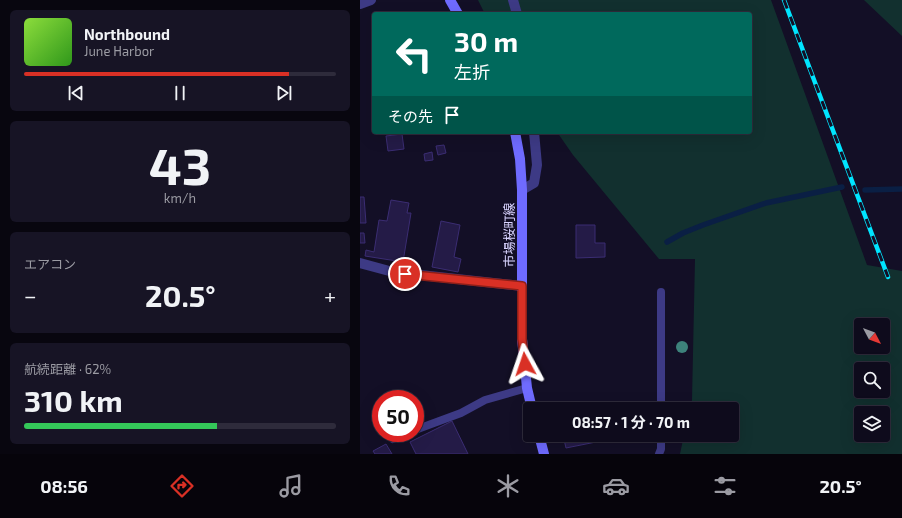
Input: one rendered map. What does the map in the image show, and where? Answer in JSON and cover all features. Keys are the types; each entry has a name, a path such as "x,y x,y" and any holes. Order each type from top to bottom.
{"main road":[{"path":"450,0 457,12"},
{"name":"市場桜町線","path":"515,134 520,159 522,190 522,339 527,388 530,402"},
{"path":"541,442 544,454"}],"street":[{"path":"360,4 371,0"},
{"path":"513,0 516,12"},
{"path":"522,190 534,183 536,165 534,134"},
{"path":"360,263 393,272 522,286"}],"lane":[{"path":"661,292 661,402"},
{"path":"424,427 461,413 485,400 527,388"},
{"path":"659,454 661,442"}],"green space":[{"path":"478,0 771,0 867,265 902,271 902,454 680,454 683,442 739,442 739,402 692,402 695,259 659,259 573,155 558,134 752,134 752,12 484,12"},
{"path":"864,0 902,0 902,36"}],"building":[{"path":"402,134 404,149 388,151 386,136"},
{"path":"444,145 446,153 438,155 436,146"},
{"path":"432,152 433,160 425,161 424,154"},
{"path":"360,197 364,197 366,223 360,223"},
{"path":"391,200 409,203 407,213 411,213 403,262 365,256 366,250 374,252 379,220 387,221"},
{"path":"441,221 460,225 454,257 461,259 458,272 432,267"},
{"path":"576,225 595,225 595,243 605,243 605,257 576,258"},
{"path":"360,233 364,233 365,243 360,243"},
{"path":"452,421 468,454 416,454 410,442 424,442 424,435"},
{"path":"565,442 596,442 566,448"},
{"path":"386,444 392,454 375,454 373,451"}],"waterway":[{"path":"667,242 683,233 703,225 766,203 842,187"},
{"path":"865,190 902,189"}],"railway":[{"path":"784,0 888,277"}],"route":[{"path":"405,274 522,286 522,339 525,364"}]}
